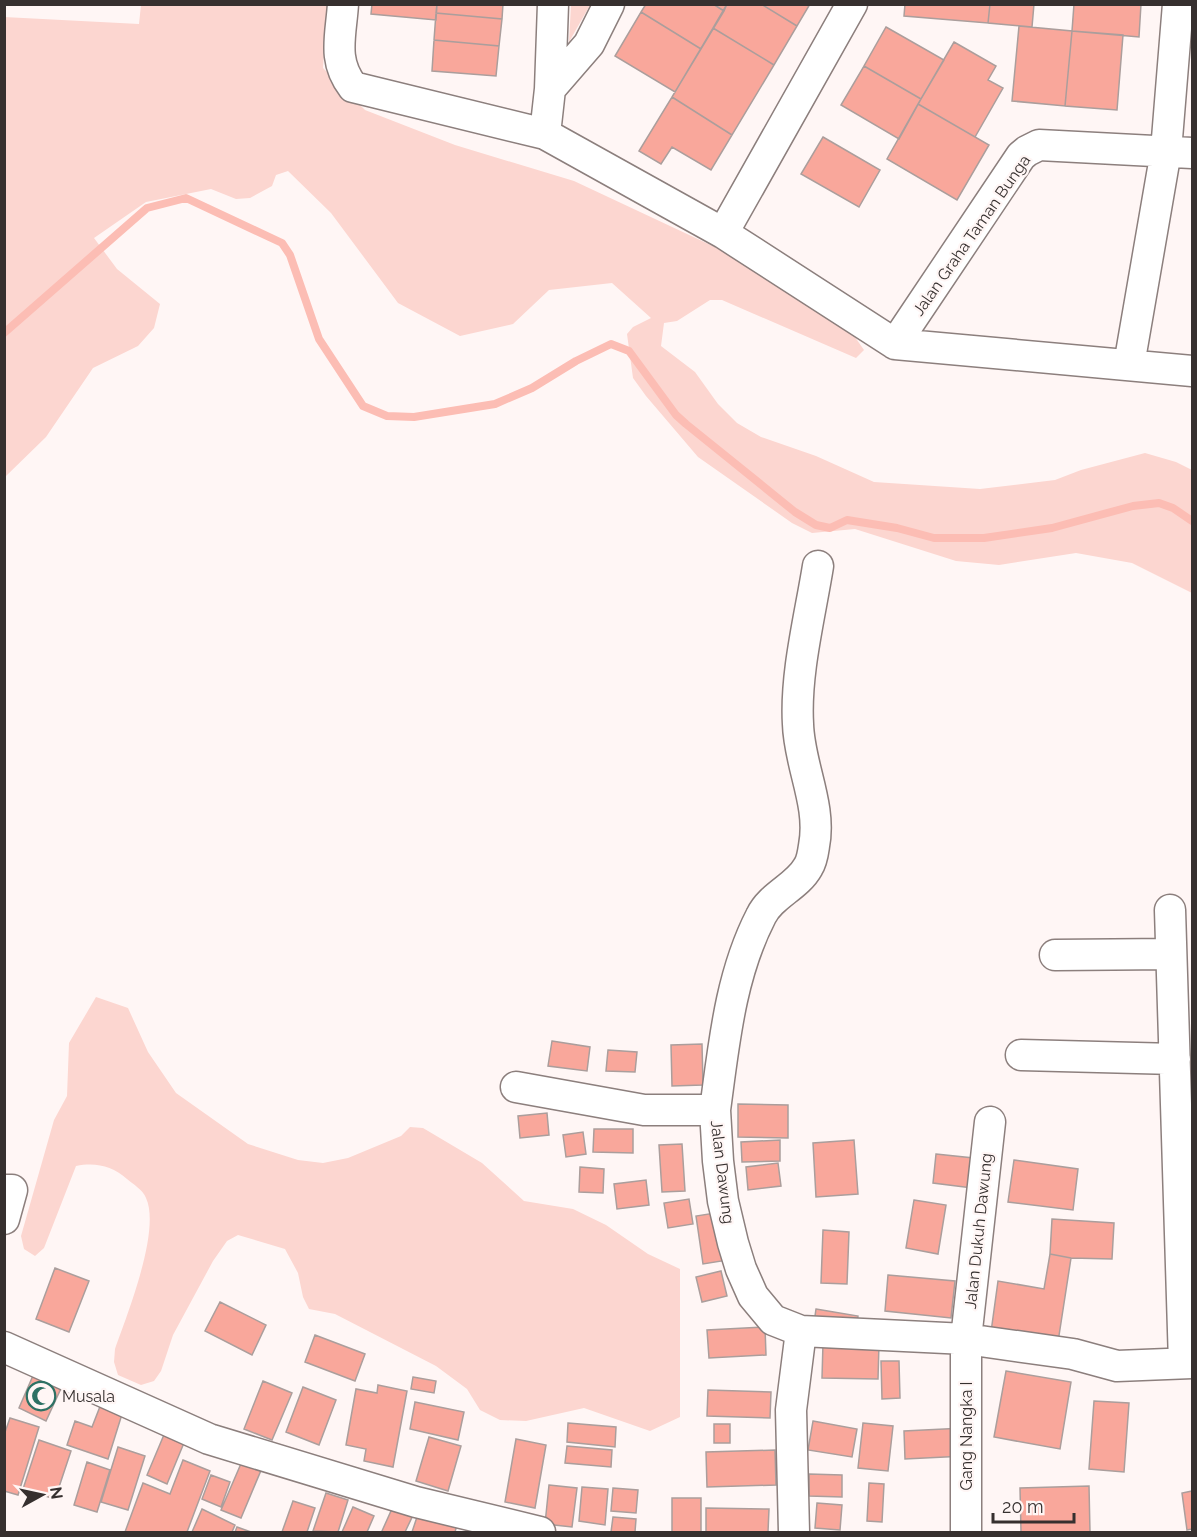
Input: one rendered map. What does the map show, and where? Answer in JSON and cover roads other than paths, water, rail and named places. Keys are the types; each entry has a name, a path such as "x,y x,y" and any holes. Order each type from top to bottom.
{"street":[{"path":"343,4 340,63 344,75 353,87 545,134 723,233 895,344 1192,371"},
{"path":"545,134 550,88 553,4"},
{"path":"550,88 589,44 609,4"},
{"path":"723,233 852,4"},
{"path":"1129,365 1179,152 1178,4"},
{"name":"Jalan Graha Taman Bunga","path":"895,344 1021,156 1027,151 1039,145 1179,152"},
{"path":"715,1110 731,999 749,940 762,912 775,898 802,877 810,865 815,843 816,820 798,725 798,690 818,566"},
{"path":"794,1533 791,1410 801,1331 966,1339 1073,1354 1117,1366 1188,1363 1187,1277 1175,1059 1170,910"},
{"path":"1055,955 1171,954"},
{"path":"1022,1055 1175,1059"},
{"name":"Jalan Dawung","path":"516,1088 644,1110 715,1110 715,1134 723,1201 741,1269 753,1296 772,1320 801,1331"},
{"name":"Jalan Dukuh Dawung","path":"966,1339 990,1122"},
{"path":"4,1219 8,1190"},
{"name":"Gang Nangka I","path":"966,1339 966,1533"},
{"path":"4,1347 209,1439 416,1502 540,1533"}],"waterway":[{"path":"4,333 147,208 186,198 282,243 290,255 319,339 363,406 387,416 414,417 495,404 532,388 576,361 611,344 629,351 676,415 686,424 795,512 816,525 830,528 847,520 897,528 934,538 984,538 1052,528 1133,506 1159,503 1173,508 1192,521"}],"place":[{"name":"Musala","path":"41,1396"}]}
